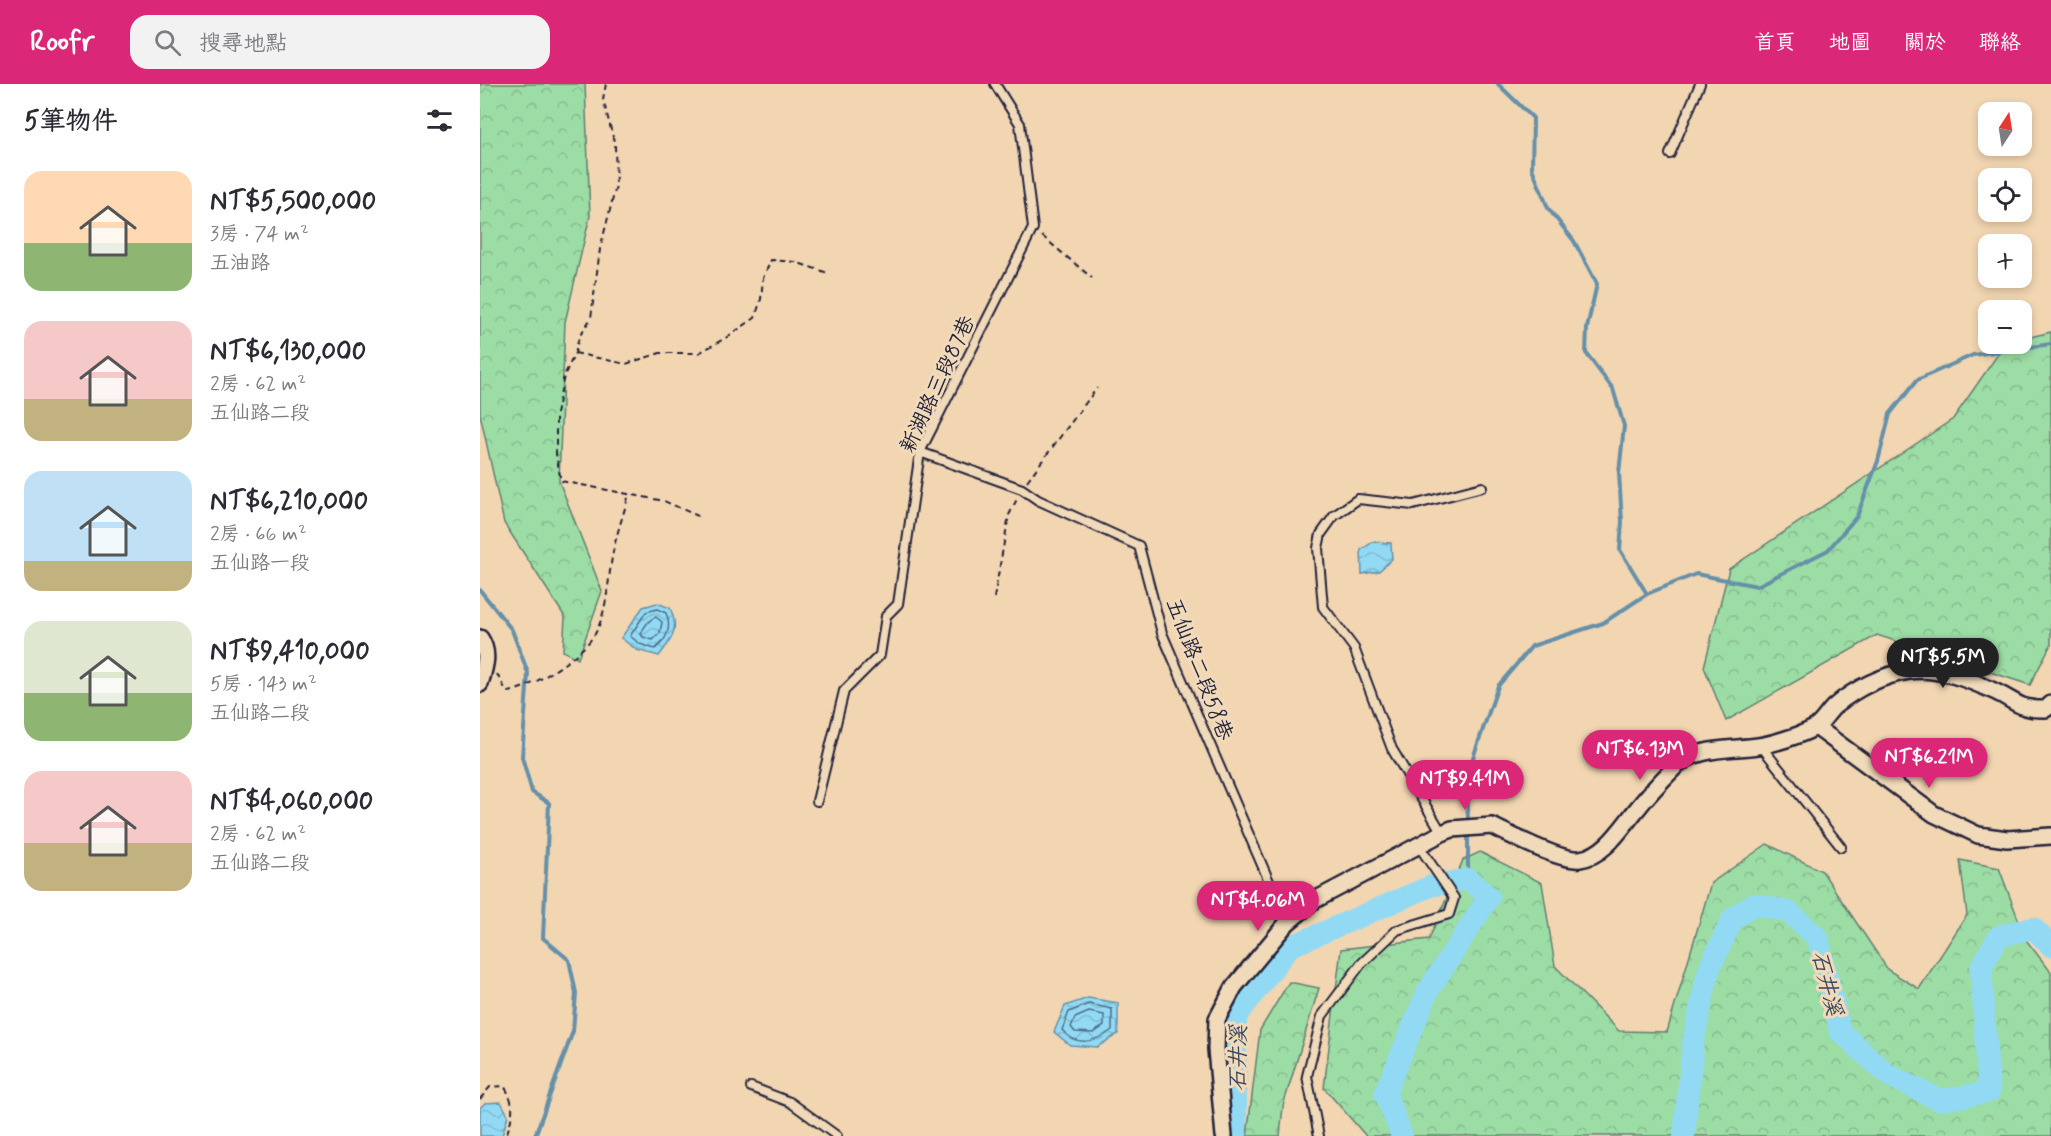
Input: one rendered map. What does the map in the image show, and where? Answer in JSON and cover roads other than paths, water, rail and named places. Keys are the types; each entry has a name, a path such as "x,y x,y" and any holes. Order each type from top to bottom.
{"street":[{"path":"480,638 486,647 480,684"},
{"path":"1224,1136 1216,1049 1217,1019 1234,987 1287,923 1315,900 1360,875 1447,831 1482,826 1492,826 1564,858 1580,860 1598,852 1606,845 1674,767 1685,759 1705,751 1761,746 1816,727 1835,705 1855,690 1878,680 1910,671 1946,672 1995,691 2020,706 2032,710 2046,709 2051,704"},
{"path":"1816,727 1934,814 1978,835 2007,839 2051,836"}],"lane":[{"name":"新湖路三段87巷","path":"817,801 844,692 880,655 886,616 898,604 920,452 1033,228 1020,124 995,84"},
{"path":"1670,154 1700,84"},
{"name":"五仙路二段58巷","path":"920,452 1022,489 1038,500 1139,546 1162,633 1287,923"},
{"path":"1447,831 1392,749 1354,648 1323,606 1318,548 1322,534 1334,516 1358,499 1413,506 1482,487"},
{"path":"1761,746 1841,847"},
{"path":"1320,1136 1307,1076 1322,1016 1361,964 1396,930 1449,914 1454,898 1419,846"},
{"path":"751,1087 790,1102 837,1136"}],"water":[{"path":"1373,542 1391,543 1392,559 1379,571 1362,574 1361,550"},
{"path":"657,603 670,608 674,622 671,639 659,656 637,650 621,638 643,607"},
{"path":"1088,998 1118,1003 1118,1034 1097,1047 1070,1045 1054,1032 1065,1006"},
{"path":"501,1102 508,1115 502,1136 480,1136 480,1108 485,1103"}],"waterway":[{"path":"1498,84 1533,118 1532,168 1548,208 1574,241 1597,284 1587,328 1586,353 1613,389 1624,426 1619,473 1622,522 1620,550 1647,594"},
{"path":"1468,825 1467,775 1498,686 1532,646 1603,623 1647,594 1696,574 1757,586 1828,550 1857,516 1878,461 1890,414 1917,380 1973,355 2051,344"},
{"path":"480,590 512,630 528,673 522,757 532,792 549,803 543,938 569,960 576,993 573,1031 535,1136"},
{"path":"1468,832 1468,879"},
{"name":"石井溪","path":"1236,1136 1236,1017 1289,947 1431,886 1468,879 1489,897 1428,991 1385,1093 1402,1136"},
{"name":"石井溪","path":"1684,1136 1693,1042 1709,969 1733,918 1754,904 1789,912 1818,938 1840,1031 1888,1075 1940,1100 1989,1092 1981,968 1999,936 2033,928 2051,946"}]}
